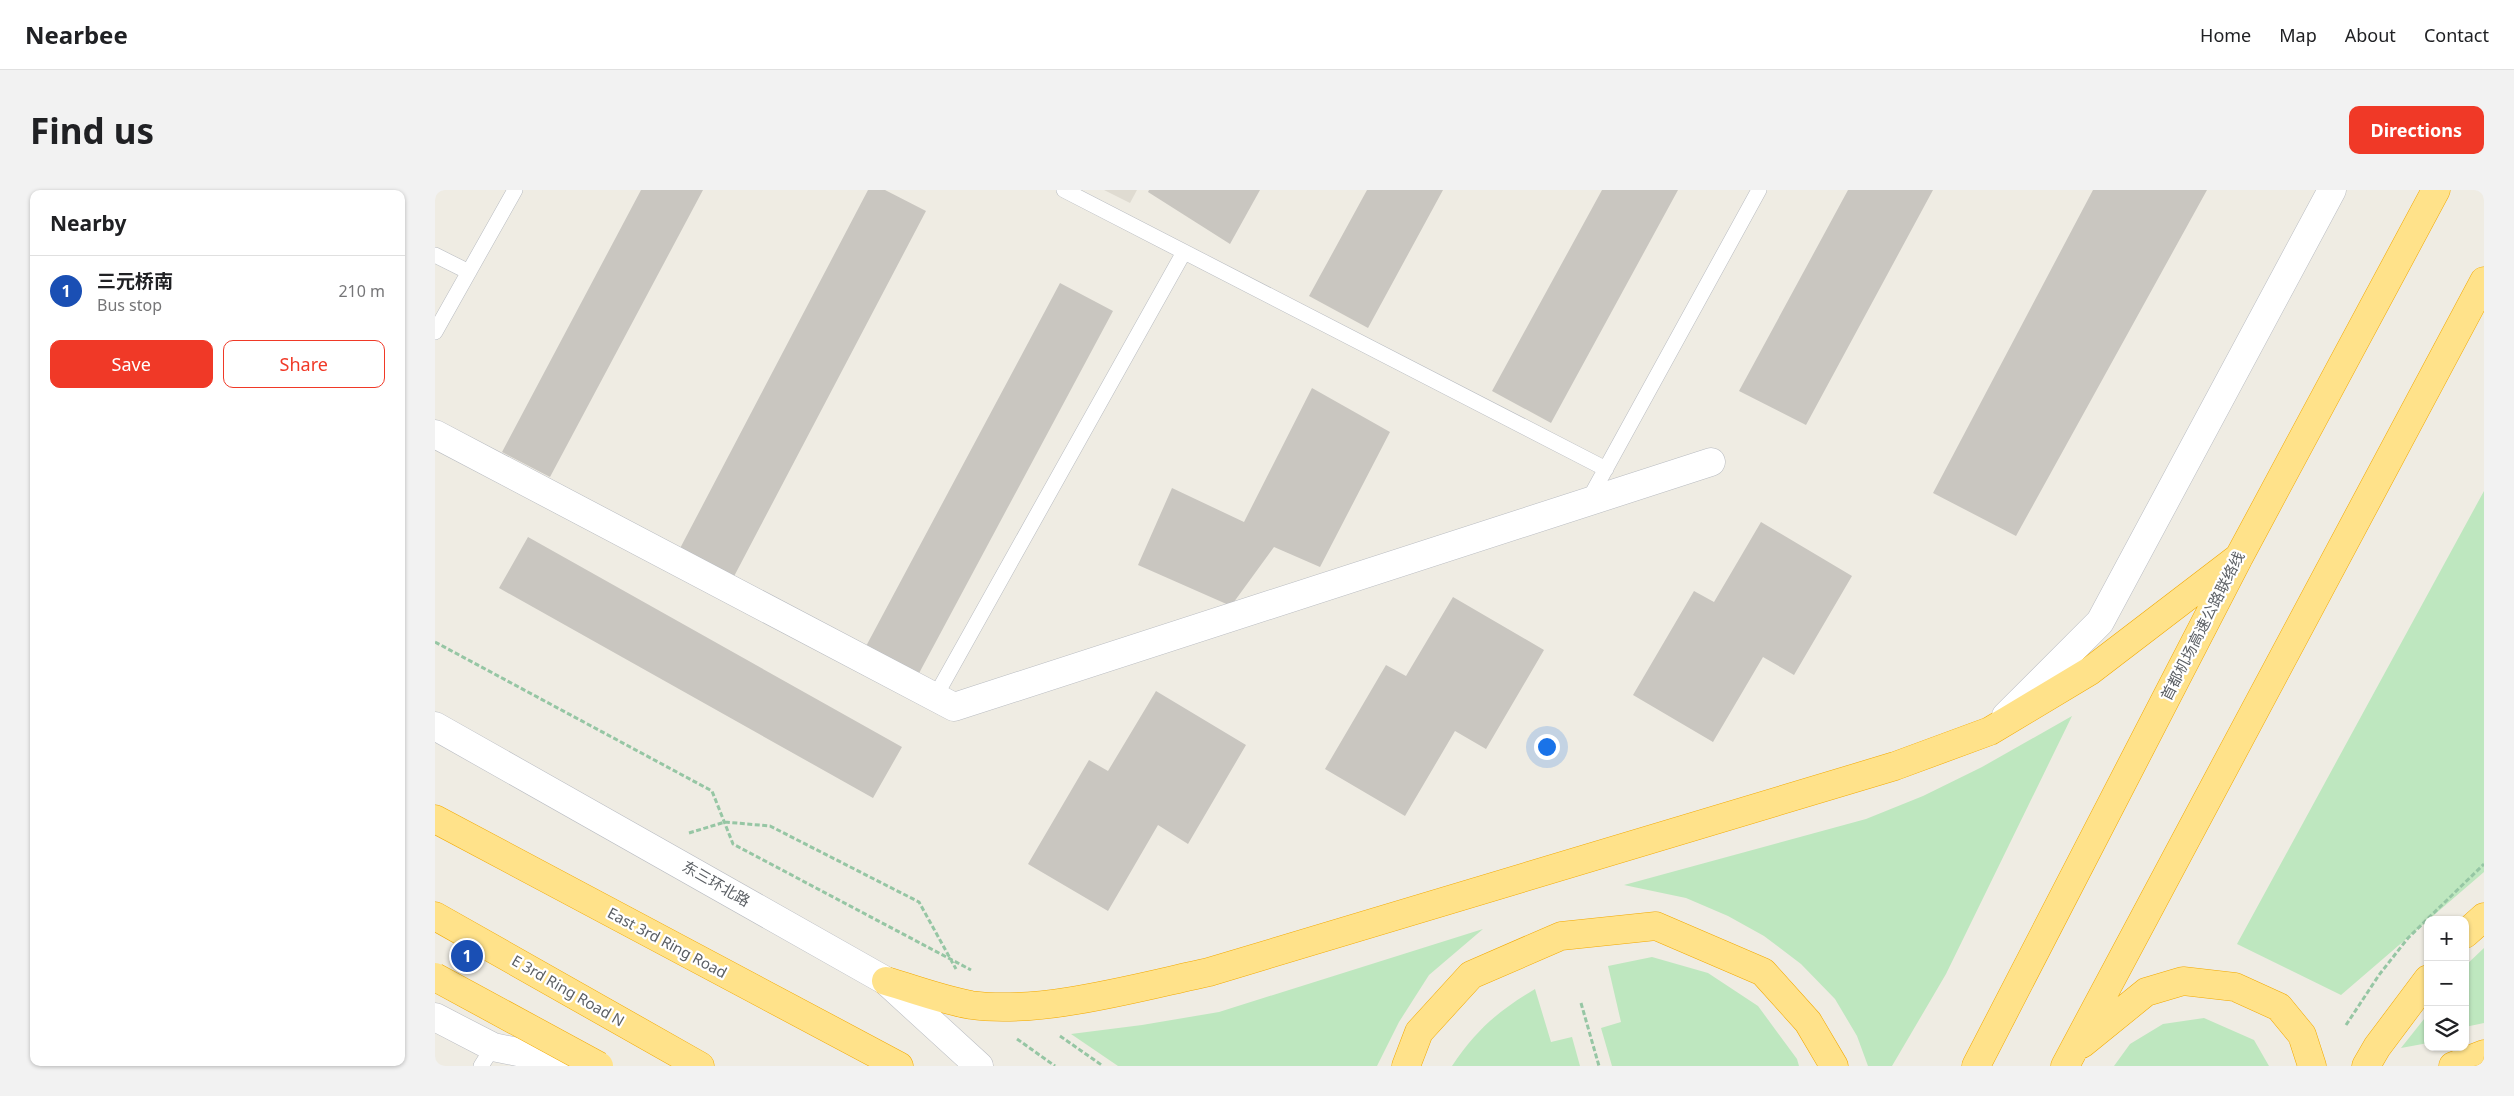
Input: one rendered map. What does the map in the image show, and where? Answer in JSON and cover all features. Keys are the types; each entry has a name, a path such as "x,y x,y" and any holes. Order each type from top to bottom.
{"highway":[{"name":"首都机场高速公路联络线","path":"1976,1066 2239,557 2436,190"},
{"path":"2069,1059 2484,281"},
{"path":"886,981 971,1005 1027,1006 1106,994 1209,972 1895,766 1990,731 2090,671 2239,557"},
{"name":"East 3rd Ring Road","path":"435,819 899,1066"},
{"name":"E 3rd Ring Road N","path":"435,916 700,1066"},
{"path":"2469,930 2484,917"},
{"path":"1406,1066 1419,1032 1471,975 1561,936 1656,926 1763,972 1808,1022 1834,1066"},
{"path":"435,977 599,1066"},
{"path":"2069,1059 2146,992 2183,981 2235,986 2279,1007 2302,1035 2312,1066"},
{"path":"2366,1066 2424,985"},
{"path":"2453,1066 2484,1054"}],"street":[{"path":"1990,731 2100,622 2332,190"},
{"path":"435,434 954,707 1711,462"},
{"name":"东三环北路","path":"435,726 886,981 979,1066"},
{"path":"435,1017 487,1057 587,1066"}],"lane":[{"path":"435,332 515,190"},
{"path":"1064,190 1606,469"},
{"path":"1588,501 1759,190"},
{"path":"935,697 1184,252"},
{"path":"435,255 469,272"}],"path":[{"path":"435,642 712,791 733,844 855,909"},
{"path":"649,846 725,822 770,826 919,902 951,958 971,1005"},
{"path":"2346,1025 2379,975 2408,938 2484,864"},
{"path":"1581,1003 1599,1066"},
{"path":"1011,1034 1055,1066"}],"shaded area":[{"path":"1104,190 1137,190 1130,203"}],"green space":[{"path":"2484,491 2484,872 2433,916 2424,916 2424,924 2341,995 2237,944"},
{"path":"2072,716 1946,974 1892,1066 1868,1066 1857,1036 1835,999 1801,964 1764,936 1728,916 1686,898 1624,885 1866,819 1923,796 1982,767"},
{"path":"1483,929 1429,975 1399,1022 1377,1066 1118,1066 1071,1034 1142,1025 1219,1012"},
{"path":"2484,948 2484,1023 2469,1026 2469,1006 2469,962"},
{"path":"1652,957 1708,973 1758,1006 1797,1059 1799,1066 1612,1066 1601,1028 1621,1022 1608,966"},
{"path":"1535,989 1551,1042 1572,1037 1580,1066 1452,1066 1479,1031 1499,1014"},
{"path":"2204,1018 2254,1040 2269,1066 2114,1066 2130,1044 2163,1024"},
{"path":"2424,1019 2424,1044 2401,1048"}],"building":[{"path":"641,190 703,190 550,477 502,452"},
{"path":"868,190 885,190 926,211 730,584 676,556"},
{"path":"1149,190 1260,190 1230,244 1148,192"},
{"path":"1367,190 1443,190 1368,328 1309,296"},
{"path":"1602,190 1678,190 1551,423 1492,391"},
{"path":"1848,190 1933,190 1806,425 1739,391"},
{"path":"2093,190 2207,190 2016,536 1933,493"},
{"path":"1060,283 1113,311 917,677 864,650"},
{"path":"1312,388 1390,432 1320,567 1274,547 1231,606 1138,565 1172,488 1244,522"},
{"path":"1761,522 1852,576 1794,675 1763,657 1713,742 1633,695 1694,591 1714,602"},
{"path":"528,537 902,747 873,798 499,588"},
{"path":"1453,597 1544,650 1486,749 1455,731 1405,816 1325,769 1386,665 1406,676"},
{"path":"1156,691 1246,745 1188,844 1158,825 1108,911 1028,864 1089,760 1108,771"}],"place":[{"name":"三元桥南","path":"467,956"}]}
